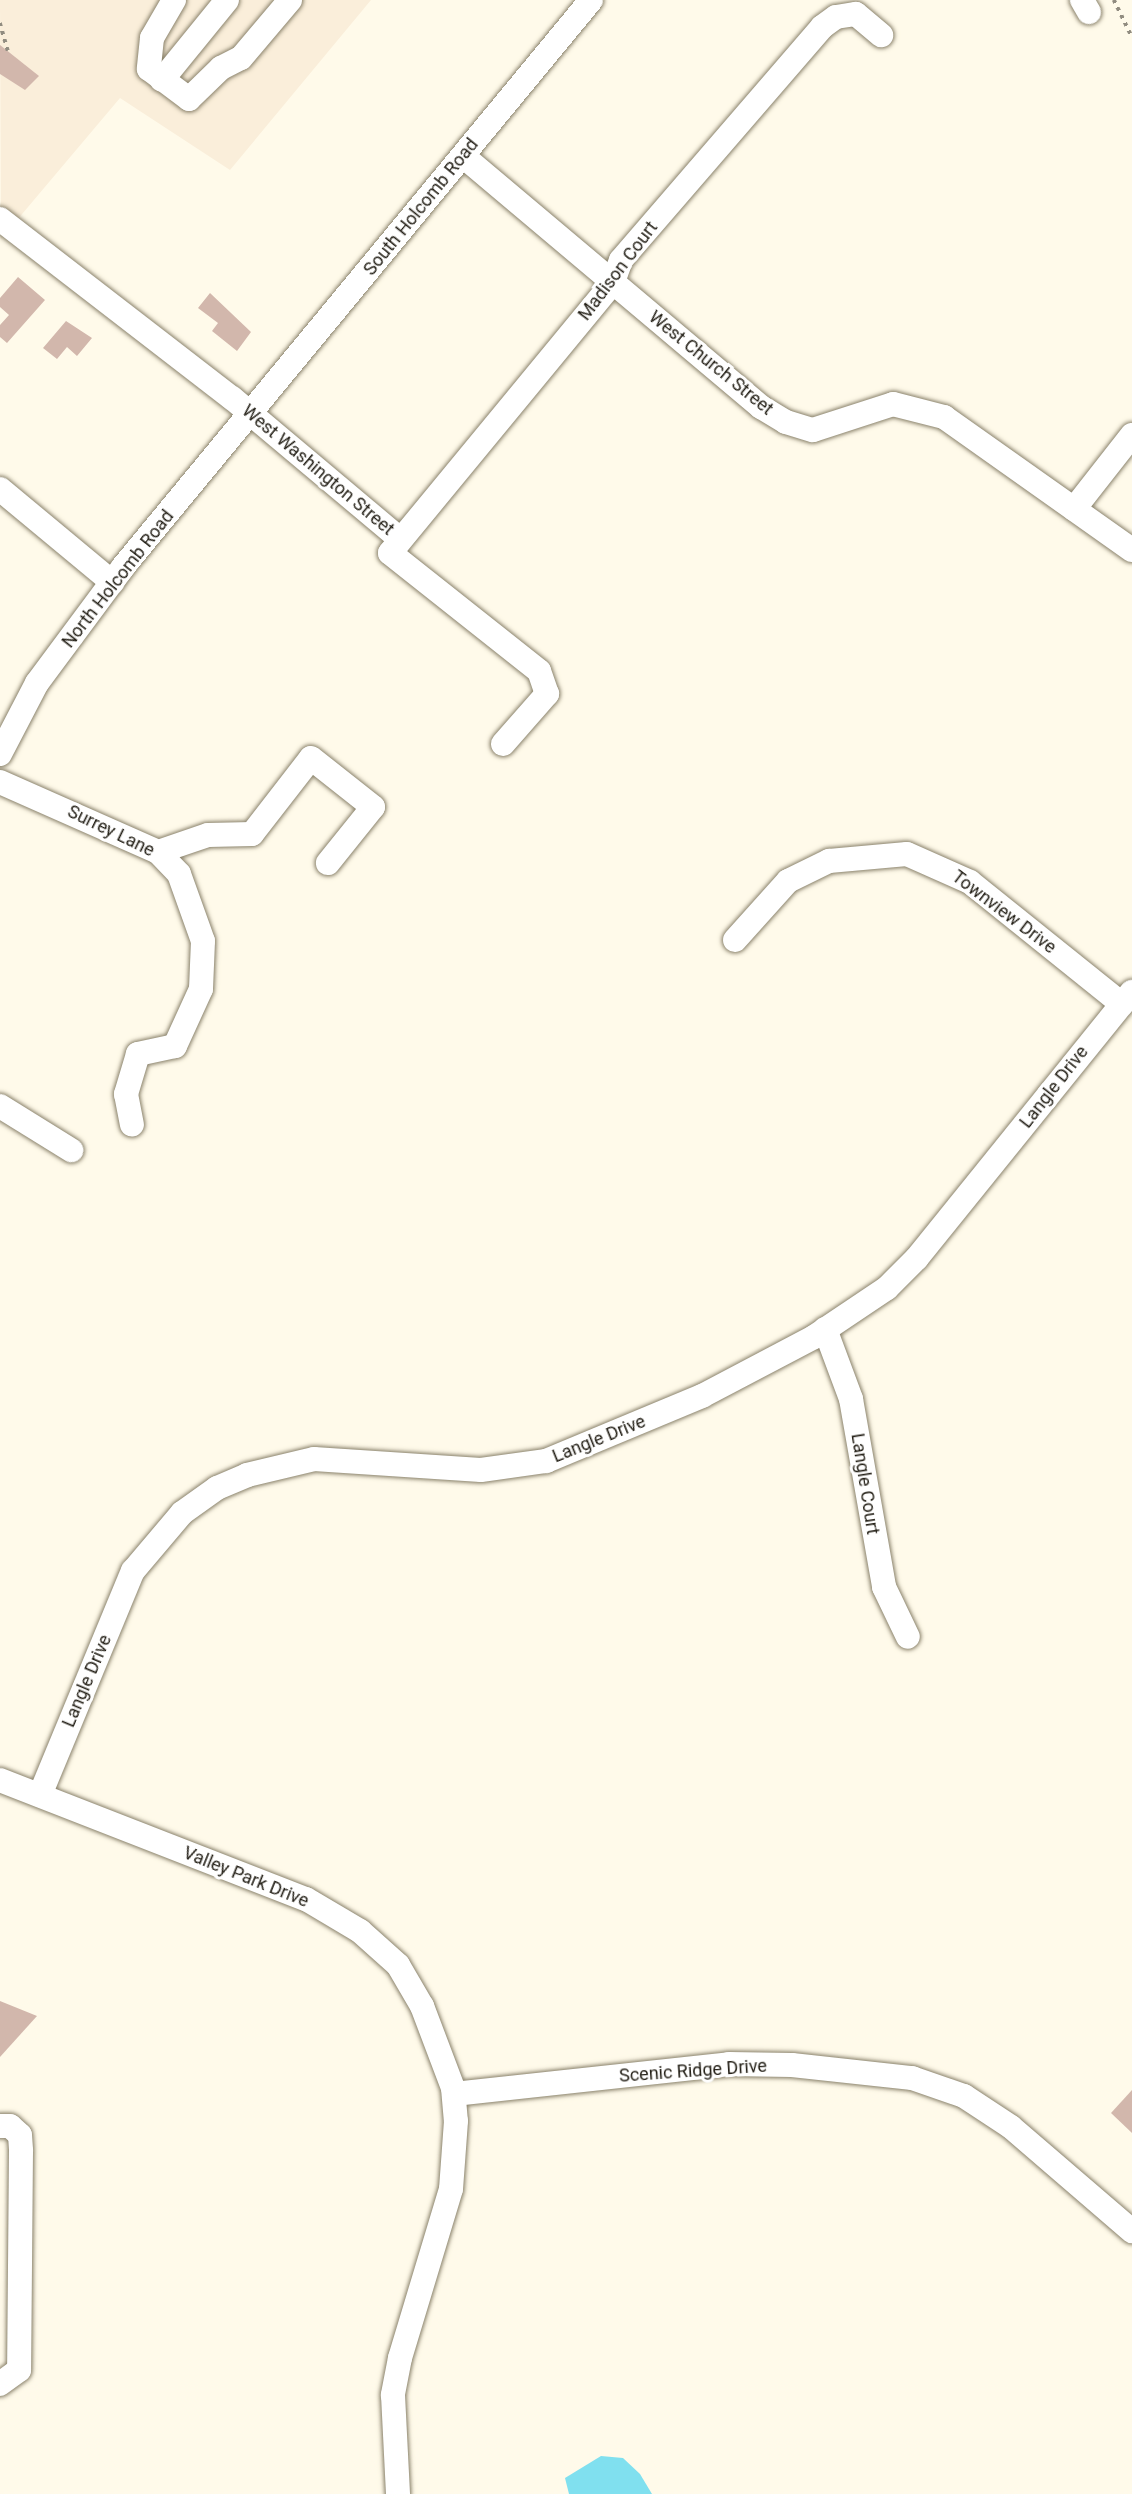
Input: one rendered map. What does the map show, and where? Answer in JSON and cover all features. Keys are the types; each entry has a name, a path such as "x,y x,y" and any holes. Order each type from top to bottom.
{"street":[{"path":"174,0 148,49 149,69 181,96 197,96 221,68 241,58 290,0"},
{"path":"162,80 227,0"},
{"name":"South Holcomb Road","path":"251,415 591,0"},
{"name":"Madison Court","path":"399,538 613,282 621,260 822,27 836,17 856,14 881,35"},
{"name":"West Church Street","path":"463,156 761,407 786,422 813,430 893,404 921,409 976,437 1132,550"},
{"name":"West Washington Street","path":"0,219 251,415 399,538 390,553 539,671 547,694 503,744"},
{"name":"North Holcomb Road","path":"0,754 37,684 113,582 251,415"},
{"path":"1074,509 1132,435"},
{"path":"0,489 113,582"},
{"path":"158,852 208,835 252,834 311,758 373,807 328,863"},
{"name":"Surrey Lane","path":"0,782 158,852 179,874 203,941 201,989 175,1046 138,1054 126,1094 132,1124"},
{"name":"Townview Drive","path":"734,940 788,881 830,861 907,854 970,882 1127,998"},
{"name":"Langle Drive","path":"40,1795 133,1571 182,1513 218,1488 314,1459 481,1469 546,1461 702,1396 825,1329 887,1288 917,1258 1127,998"},
{"path":"0,1106 71,1150"},
{"name":"Langle Court","path":"825,1329 851,1399 884,1587 908,1637"},
{"name":"Valley Park Drive","path":"0,1780 306,1899 360,1931 398,1965 416,1996 454,2094 452,2189 393,2395 398,2494"},
{"name":"Scenic Ridge Drive","path":"454,2094 729,2064 792,2065 912,2078 964,2096 1011,2127 1132,2231"},
{"path":"0,2126 10,2126 20,2135 21,2151 19,2370 0,2384"}],"path":[{"path":"1114,0 1132,37"},
{"path":"0,23 8,51"}],"shaded area":[{"path":"0,0 371,0 230,170 120,98 1,239"}],"water":[{"path":"601,2456 623,2458 640,2474 652,2494 569,2494 565,2478"}],"building":[{"path":"0,45 39,76 25,90 0,74"},
{"path":"18,277 45,300 7,343 0,337 0,325 9,315 0,307 0,298"},
{"path":"210,293 251,332 237,351 212,331 218,323 198,308"},
{"path":"66,321 92,338 77,356 67,347 57,359 43,348"},
{"path":"0,2001 37,2016 0,2057"},
{"path":"1132,2090 1132,2133 1111,2113"}]}
